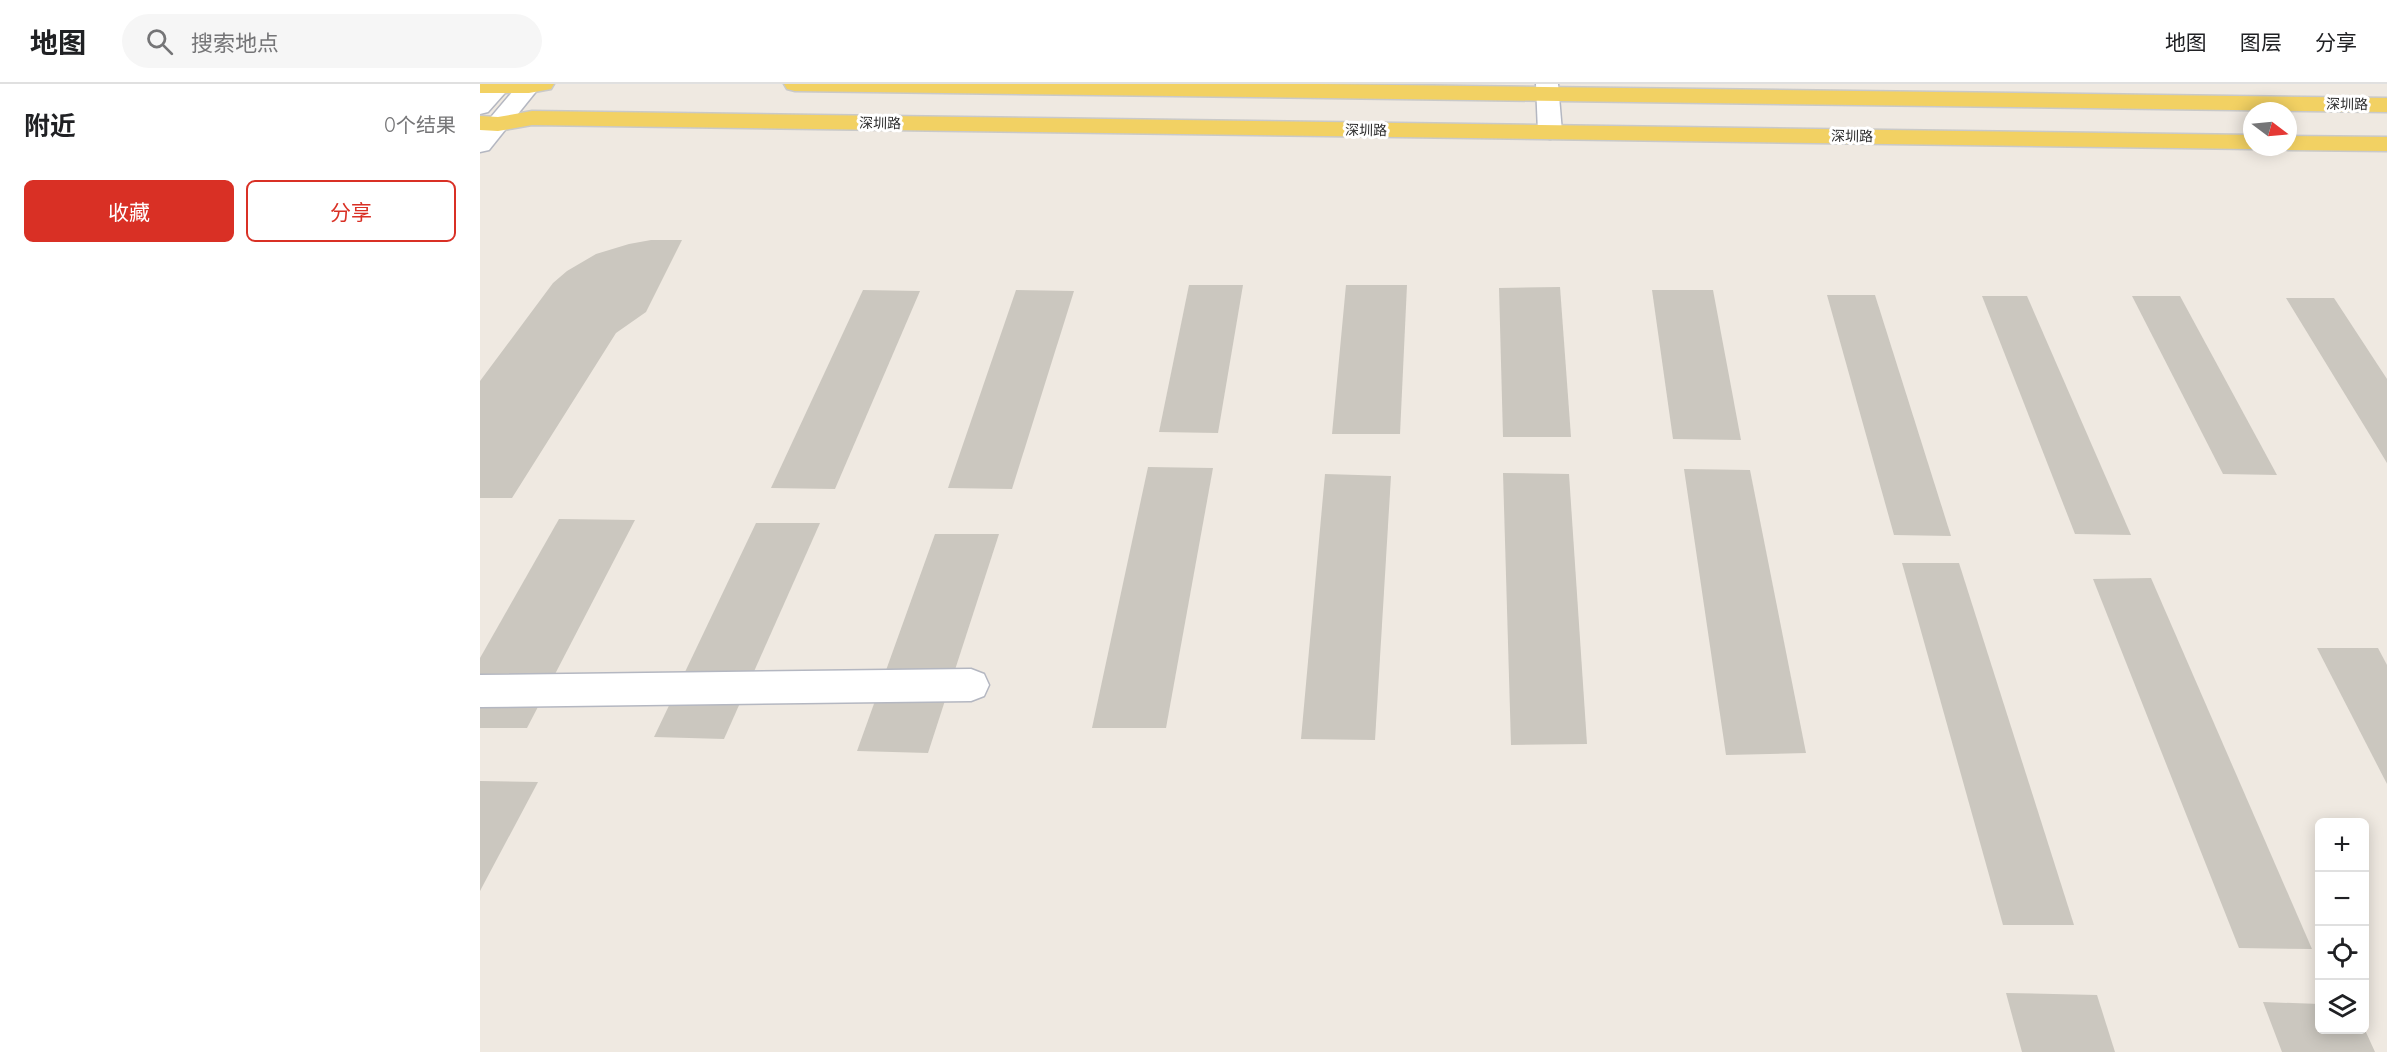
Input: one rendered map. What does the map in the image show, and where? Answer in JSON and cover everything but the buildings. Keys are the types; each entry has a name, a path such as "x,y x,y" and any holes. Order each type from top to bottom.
{"main road":[{"name":"深圳路","path":"795,84 1547,89 2387,105"},
{"path":"494,85 535,85"},
{"name":"深圳路","path":"489,124 532,118 2243,142"},
{"path":"2297,143 2387,144"}],"street":[{"path":"480,106 494,85"},
{"path":"480,145 489,124 535,85"},
{"path":"1547,89 1550,132"},
{"path":"480,691 971,685"}]}
